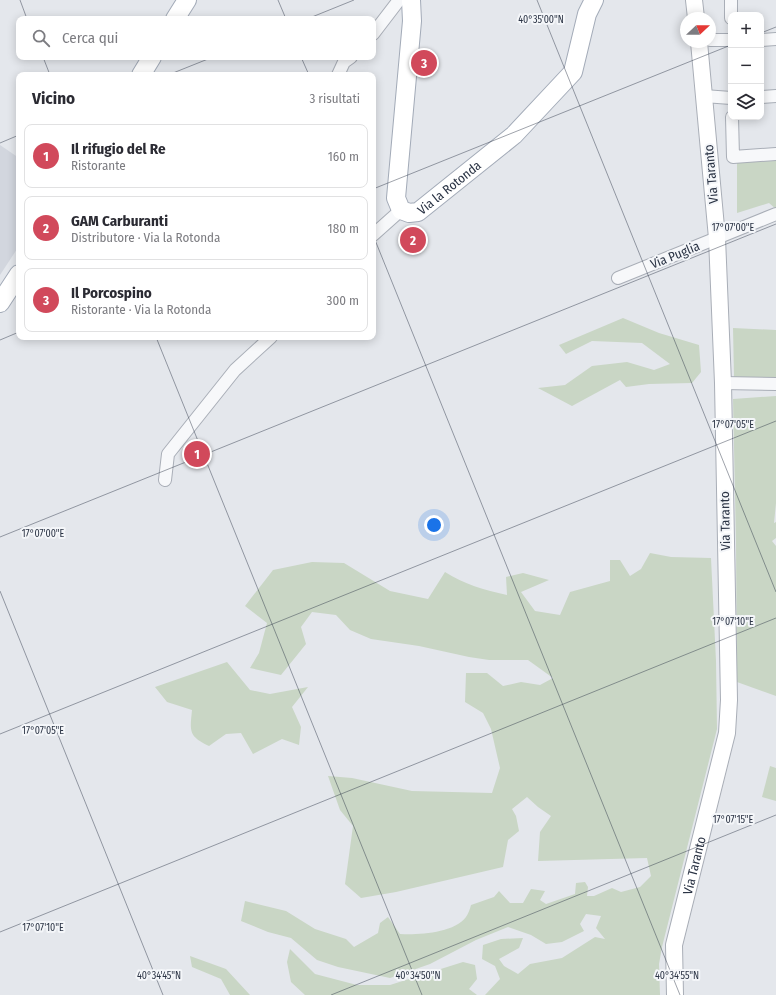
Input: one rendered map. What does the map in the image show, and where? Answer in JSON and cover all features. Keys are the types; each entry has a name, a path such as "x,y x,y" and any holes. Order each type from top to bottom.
{"main road":[{"path":"178,16 187,0"},
{"name":"Via la Rotonda","path":"411,0 412,21 396,198 401,210 408,213 418,212 514,135 541,108 573,72 587,14 594,0"},
{"path":"143,72 150,60"},
{"path":"0,303 16,279"}],"street":[{"path":"376,30 399,0"},
{"path":"694,0 695,12"},
{"path":"731,0 731,12"},
{"path":"716,40 728,40"},
{"path":"764,40 776,40"},
{"name":"Via Taranto","path":"675,995 674,945 727,733 730,689 723,383 716,238 700,48"},
{"path":"339,72 346,60"},
{"path":"704,96 728,98"},
{"path":"764,97 776,96"},
{"path":"732,120 733,157 776,154"},
{"path":"376,231 401,210"},
{"name":"Via Puglia","path":"618,278 776,214"},
{"path":"255,352 257,340"},
{"path":"165,480 168,454 235,370 268,340"},
{"path":"723,383 776,384"}],"shaded area":[{"path":"0,145 16,156 16,251 0,275"}],"green space":[{"path":"776,161 776,209 769,203 737,213 737,162"},
{"path":"623,318 659,333 699,345 701,372 692,383 649,384 626,387 620,380 572,406 538,388 565,385 592,366 627,362 654,370 670,364 642,343 592,341 566,354 559,345"},
{"path":"733,328 776,330 776,377 734,377"},
{"path":"776,396 776,503 774,523 776,522 776,538 772,541 776,546 776,696 737,682 733,399"},
{"path":"650,553 671,557 711,558 716,661 717,729 662,947 659,964 660,995 485,995 500,979 495,966 482,959 483,945 501,939 523,938 519,948 499,959 504,966 518,974 530,964 562,958 595,937 605,939 596,928 601,916 586,914 580,924 584,931 562,942 546,944 531,935 508,927 476,940 430,964 390,978 338,967 317,960 291,938 268,932 241,921 245,901 286,911 315,929 346,939 354,947 378,933 380,923 388,917 400,934 436,932 453,927 466,917 471,905 494,897 499,891 510,903 523,903 531,889 545,891 540,900 546,904 575,894 576,883 585,882 588,887 587,896 594,896 612,888 621,892 640,887 651,876 647,858 538,861 540,832 551,816 527,797 512,809 516,816 519,831 508,840 503,867 396,892 361,898 345,884 353,826 340,810 328,776 352,778 412,791 492,793 500,768 491,729 483,713 465,702 466,673 487,673 503,686 521,682 540,685 553,678 528,660 489,660 419,646 371,639 350,630 336,615 312,612 301,627 306,644 281,675 250,668 259,653 267,623 245,606 273,570 312,562 344,563 390,591 428,599 445,572 474,586 507,595 506,577 523,573 549,580 521,592 535,611 560,615 570,592 610,581 610,560 620,560 630,576 641,569"},
{"path":"227,662 250,690 270,694 308,687 292,707 301,727 299,745 282,739 253,754 241,733 226,734 209,746 197,739 192,732 192,710 167,702 155,687"},
{"path":"770,766 776,768 776,801 762,797"},
{"path":"290,949 315,974 357,985 390,985 463,962 475,965 477,979 469,989 477,995 305,995 291,982 287,962"},
{"path":"190,956 226,969 250,995 230,995 221,979 192,967"}],"place":[{"name":"Il Porcospino","path":"424,63"},
{"name":"GAM Carburanti","path":"413,240"},
{"name":"Il rifugio del Re","path":"197,454"}]}
